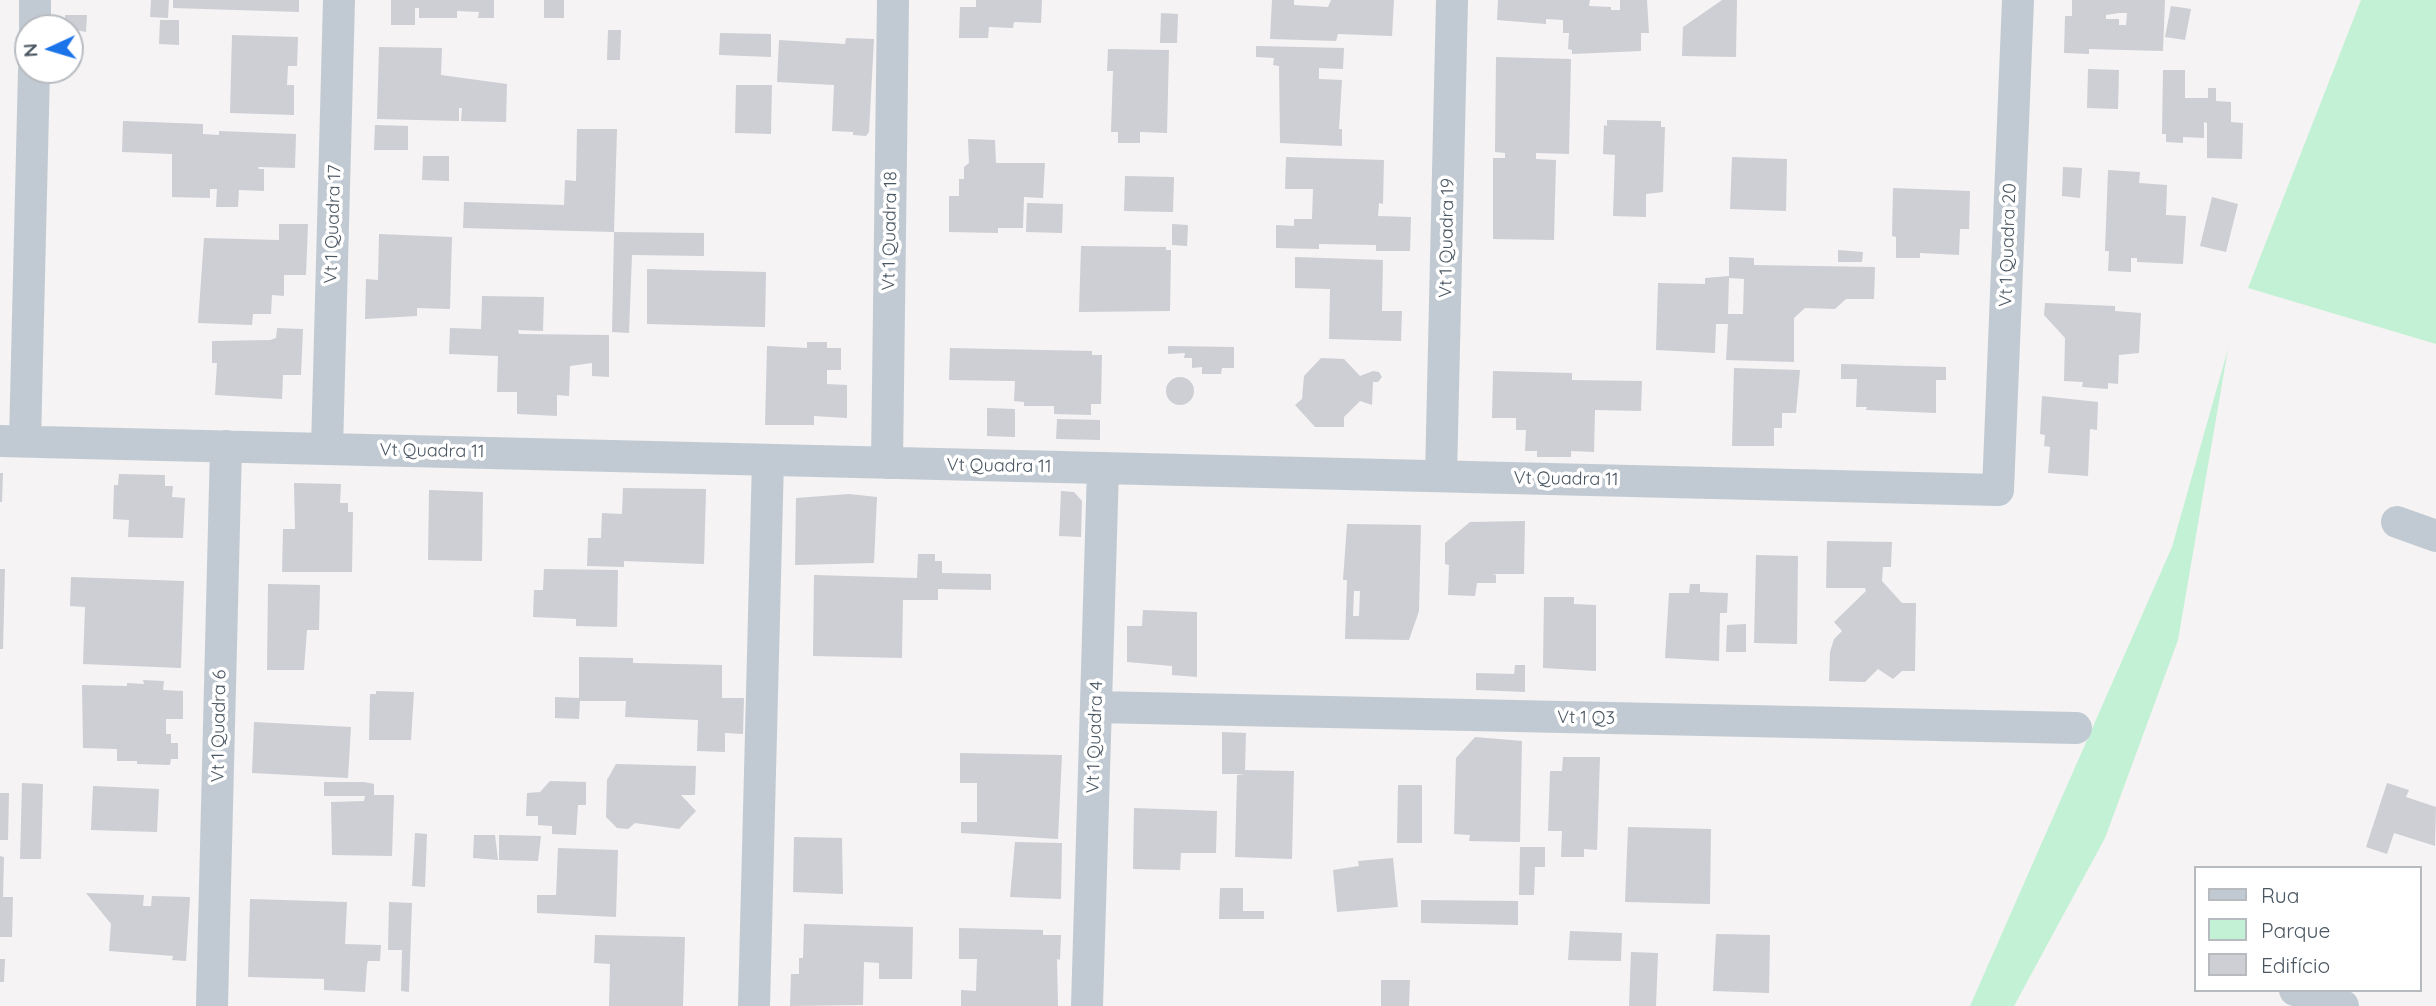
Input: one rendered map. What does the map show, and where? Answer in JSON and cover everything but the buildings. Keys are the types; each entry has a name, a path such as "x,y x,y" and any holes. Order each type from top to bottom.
{"street":[{"name":"Vt 1 Quadra 17","path":"327,449 339,0"},
{"name":"Vt 1 Quadra 18","path":"887,463 893,0"},
{"name":"Vt 1 Quadra 19","path":"1441,476 1452,0"},
{"name":"Vt 1 Quadra 20","path":"1998,490 2018,0"},
{"path":"13,441 33,84"},
{"name":"Vt Quadra 11","path":"13,441 1998,490"},
{"name":"Vt 1 Quadra 6","path":"212,1006 226,446"},
{"path":"754,1006 768,460"},
{"name":"Vt 1 Quadra 4","path":"1087,1006 1103,468"},
{"path":"2397,522 2436,536"},
{"name":"Vt 1 Q3","path":"1096,707 2076,728"},
{"path":"2301,992 2343,1006"}],"green space":[{"path":"2361,0 2436,0 2436,344 2248,288"},
{"path":"2228,349 2178,640 2105,838 2014,1006 1970,1006 2172,547"}]}
